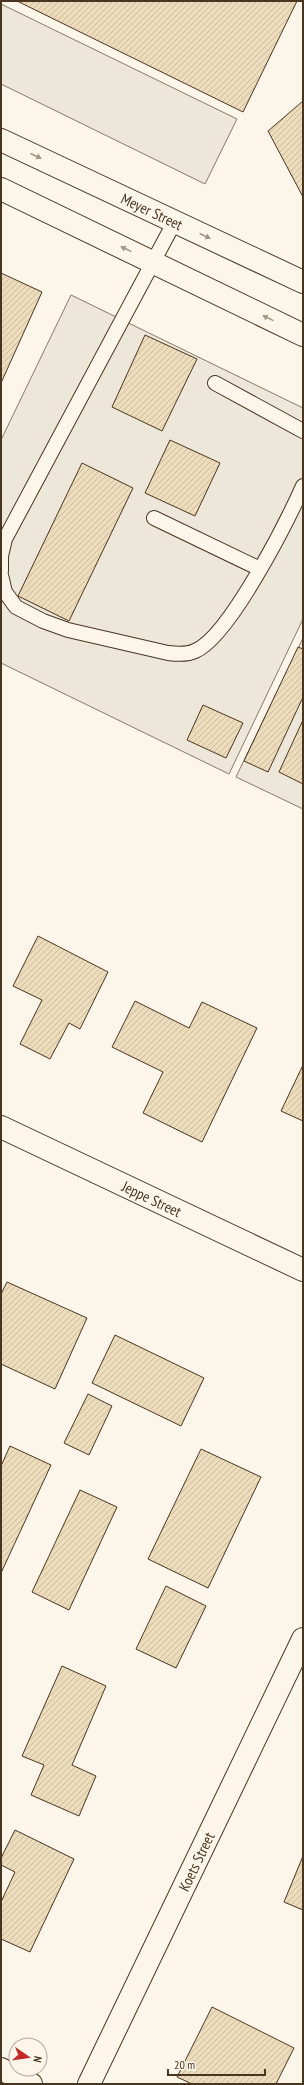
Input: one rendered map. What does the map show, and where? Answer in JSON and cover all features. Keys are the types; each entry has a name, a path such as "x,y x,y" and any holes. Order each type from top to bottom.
{"street":[{"name":"Meyer Street","path":"1,140 303,282"},
{"path":"1,189 303,336"},
{"name":"Jeppe Street","path":"1,1127 303,1270"},
{"name":"Koets Street","path":"89,2084 303,1639"},
{"path":"1,2069 31,2084"}],"lane":[{"path":"1,571 1,556 5,539 152,262 175,222"},
{"path":"215,383 303,431"},
{"path":"1,575 5,592 16,607 43,621 68,630 178,654 194,652 215,638 260,569 293,509 303,486"},
{"path":"154,518 260,569"}],"shaded area":[{"path":"1,4 237,119 205,184 1,84"},
{"path":"71,295 303,408 303,619 229,774 1,663 1,440"},
{"path":"303,638 303,809 236,777"}],"building":[{"path":"17,1 297,1 243,112"},
{"path":"303,101 303,197 268,131"},
{"path":"1,273 42,292 1,383"},
{"path":"145,335 197,359 162,431 112,407"},
{"path":"170,440 220,463 195,516 145,493"},
{"path":"82,463 133,488 69,621 18,596"},
{"path":"298,647 303,649 303,697 268,772 244,761"},
{"path":"203,705 243,723 226,758 187,740"},
{"path":"303,720 303,784 279,772"},
{"path":"38,936 108,972 80,1029 69,1023 50,1059 20,1044 42,1000 13,986"},
{"path":"135,1001 189,1028 202,1002 257,1028 202,1142 143,1113 163,1072 112,1047"},
{"path":"303,1065 303,1121 281,1111"},
{"path":"7,1282 87,1318 55,1389 1,1364 1,1294"},
{"path":"115,1335 204,1378 181,1426 92,1383"},
{"path":"88,1394 112,1406 89,1455 64,1443"},
{"path":"10,1446 51,1465 1,1573 1,1466"},
{"path":"201,1449 261,1477 208,1588 148,1559"},
{"path":"80,1490 117,1507 69,1610 32,1592"},
{"path":"166,1586 206,1606 176,1668 136,1649"},
{"path":"62,1666 106,1686 72,1765 96,1776 79,1816 31,1795 44,1765 22,1756"},
{"path":"15,1830 74,1859 30,1952 1,1939 1,1902 15,1872 1,1865 1,1858"},
{"path":"303,1856 303,1910 284,1902"},
{"path":"212,2007 294,2048 276,2084 192,2084 177,2077"}]}
